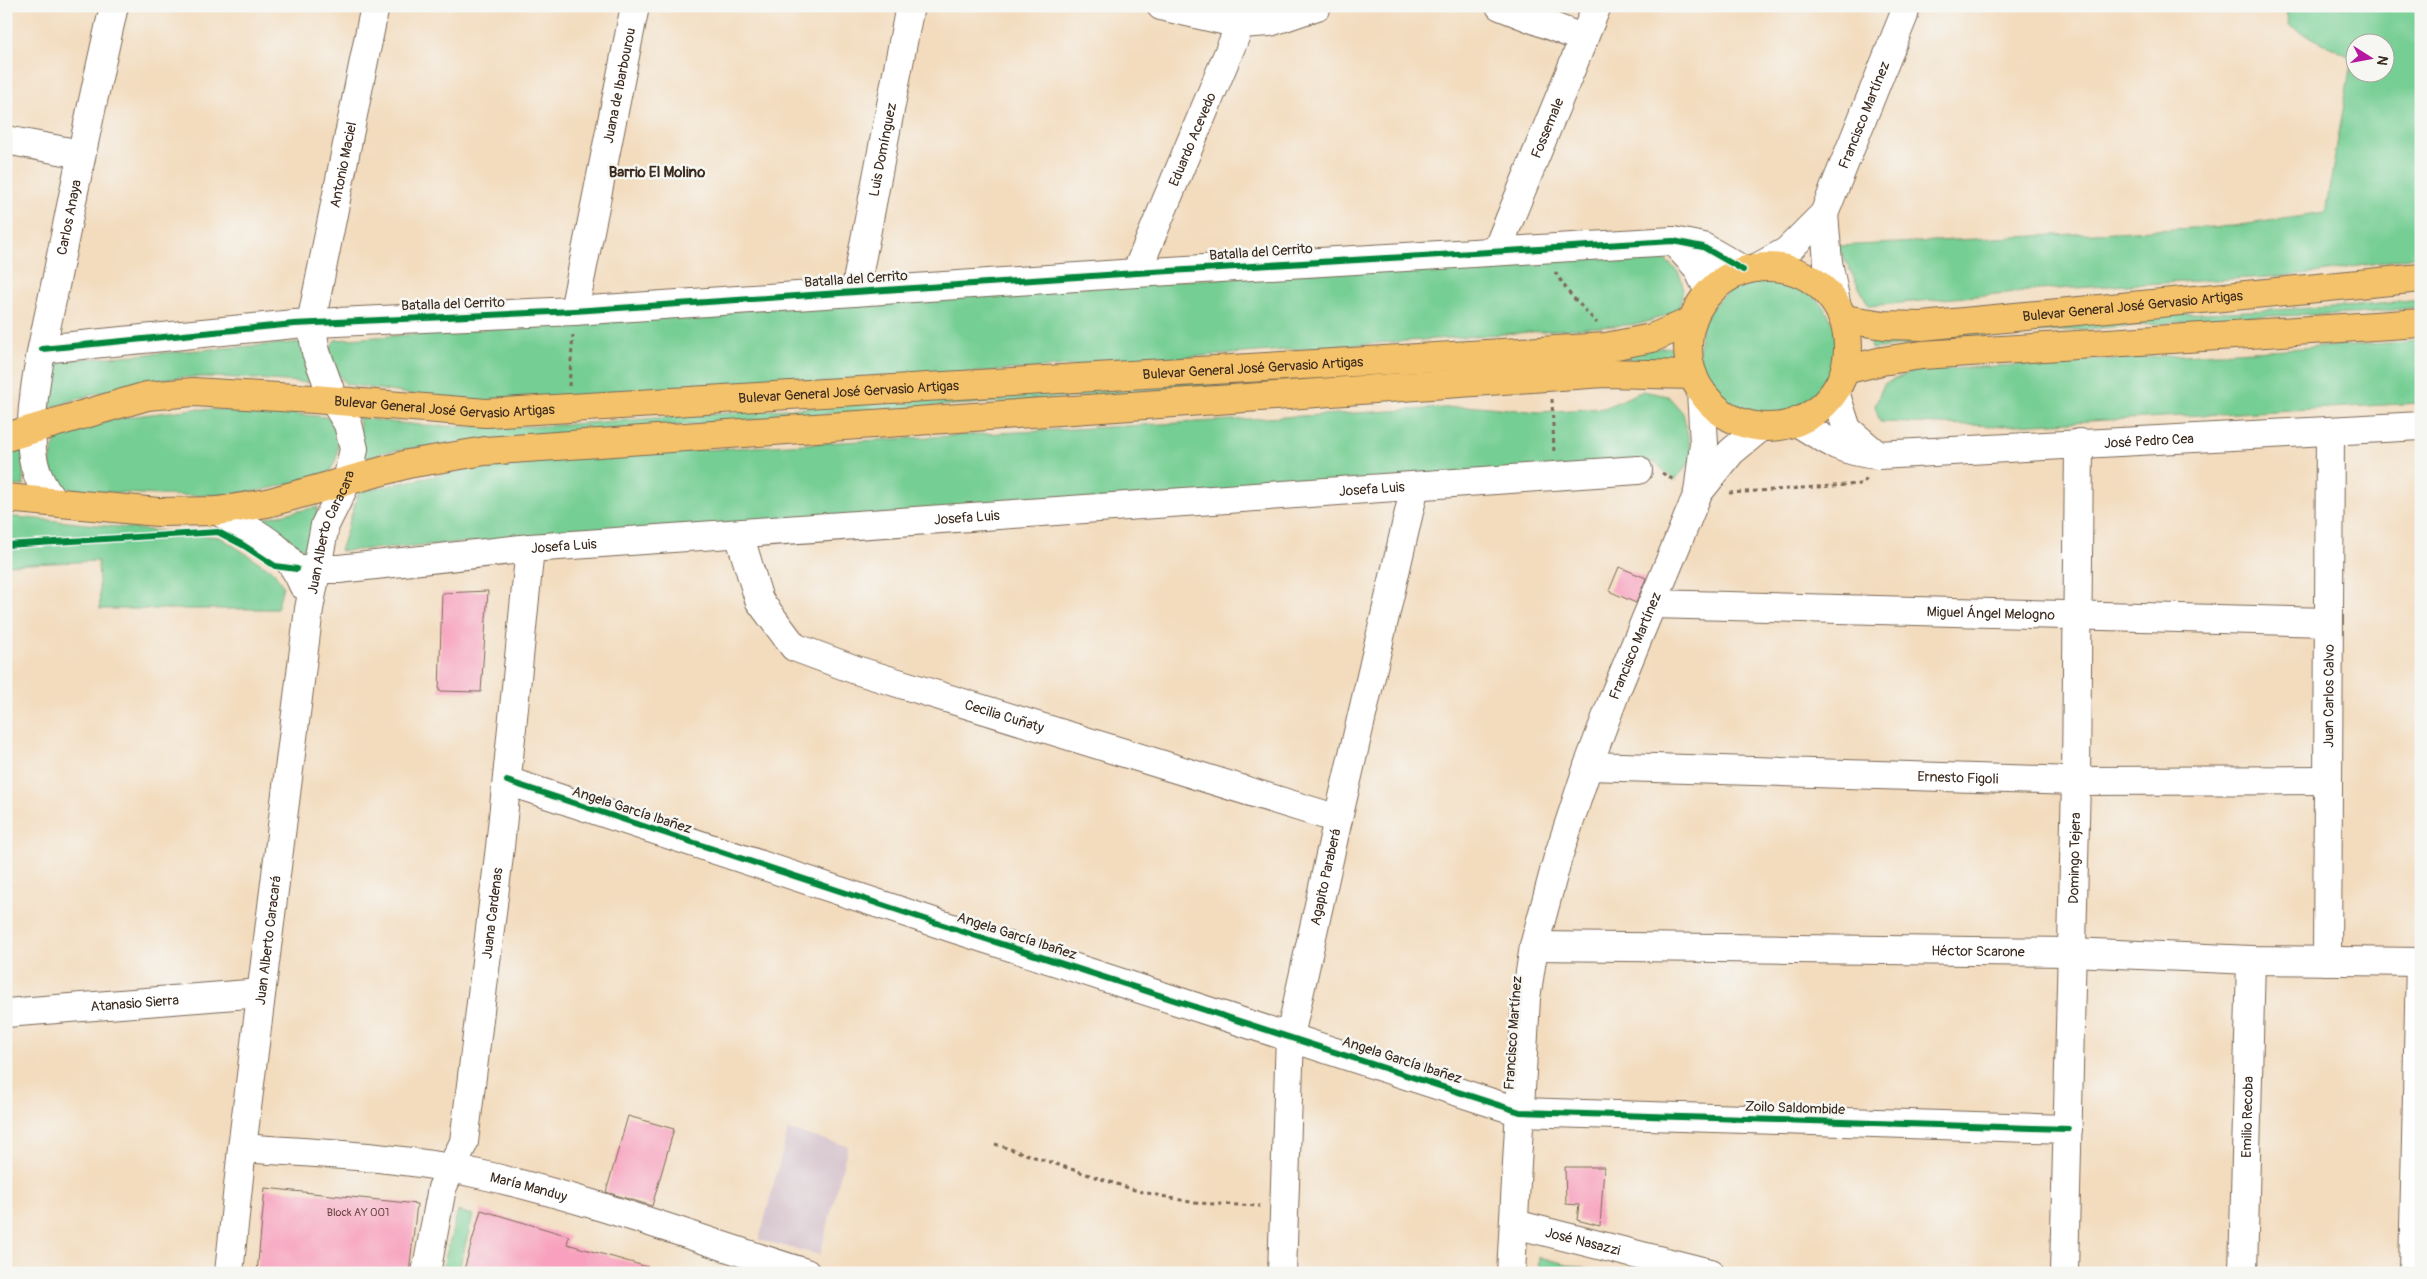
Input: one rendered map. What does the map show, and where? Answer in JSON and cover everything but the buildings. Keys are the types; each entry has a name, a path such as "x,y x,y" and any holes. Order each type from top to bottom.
{"main road":[{"path":"1778,267 1795,271 1811,278 1825,290 1840,311 1848,336 1840,381 1818,410 1797,422 1779,427 1760,428 1742,424 1726,416 1712,405 1697,383 1688,348 1692,321 1699,306 1709,292 1725,279 1751,268 1778,267"},
{"name":"Bulevar General José Gervasio Artigas","path":"1840,311 1884,325 1922,326 2421,278"},
{"name":"Bulevar General José Gervasio Artigas","path":"6,437 147,396 193,392 334,401 486,414 1617,345 1652,338 1692,321"},
{"path":"1840,381 1882,361 1922,355 2421,323"},
{"name":"Bulevar General José Gervasio Artigas","path":"6,498 158,512 218,510 267,503 408,464 495,450 1551,377 1649,372 1697,383"}],"street":[{"name":"Carlos Anaya","path":"52,501 38,481 32,449 35,389 81,154 114,6"},
{"name":"Antonio Maciel","path":"311,323 375,6"},
{"name":"Juana de Ibarbourou","path":"574,312 635,6"},
{"name":"Luis Domínguez","path":"855,292 910,6"},
{"path":"1161,6 1244,15 1270,22 1317,6"},
{"path":"1500,6 1584,39"},
{"name":"Fossemale","path":"1497,250 1597,6"},
{"name":"Francisco Martínez","path":"1751,268 1788,251 1824,214 1906,9"},
{"name":"Eduardo Acevedo","path":"1136,273 1244,15"},
{"path":"6,140 81,154"},
{"name":"Francisco Martínez","path":"1824,214 1828,262 1840,311"},
{"path":"1673,241 1697,267 1709,292"},
{"name":"Batalla del Cerrito","path":"42,349 311,323 574,312 1541,247 1673,241 1703,247 1751,268"},
{"name":"Juan Alberto Caracara","path":"309,609 306,570 325,525 347,481 353,462 352,437 348,424 334,401 316,352 311,323"},
{"path":"1840,381 1847,428 1886,455"},
{"name":"Francisco Martínez","path":"1697,383 1704,444 1698,493"},
{"name":"José Pedro Cea","path":"1797,422 1834,445 1854,453 1886,455 2079,443 2421,426"},
{"name":"Francisco Martínez","path":"1511,1273 1526,998 1534,946 1558,857 1588,766 1616,691 1698,493 1730,452 1760,428"},
{"name":"Juan Carlos Calvo","path":"2326,961 2330,430"},
{"name":"Domingo Tejera","path":"2064,1273 2076,781 2079,443"},
{"name":"Josefa Luis","path":"306,570 530,548 1638,470"},
{"name":"Agapito Paraberá","path":"1282,1273 1290,1036 1415,486"},
{"name":"Juan Alberto Caracara","path":"218,510 276,547 306,570"},
{"name":"Cecilia Cuñaty","path":"739,534 759,600 794,647 856,670 1338,819"},
{"name":"Juana Cardenas","path":"426,1273 442,1188 464,1142 507,781 530,548"},
{"name":"Miguel Ángel Melogno","path":"1652,604 2078,617 2328,622"},
{"name":"Juan Alberto Caracará","path":"229,1273 242,1148 309,609"},
{"name":"Ernesto Figoli","path":"1588,766 2076,781 2328,780"},
{"name":"Angela García Ibañez","path":"507,781 955,929 1520,1112"},
{"name":"Héctor Scarone","path":"1534,946 2072,952 2252,960 2420,962"},
{"name":"Emilio Recoba","path":"2243,1273 2252,960"},
{"path":"2413,1273 2420,962"},
{"name":"Atanasio Sierra","path":"6,1013 261,993"},
{"name":"Zoilo Saldombide","path":"1520,1112 2068,1129"},
{"name":"María Manduy","path":"242,1148 374,1159 480,1174 582,1202 806,1273"},
{"name":"José Nasazzi","path":"1515,1224 1710,1273"}],"path":[{"path":"1541,247 1570,294 1617,345"},
{"path":"567,410 574,312"},
{"path":"1551,377 1556,476"},
{"path":"1638,470 1656,469 1698,493 1744,494 1861,484 1886,455"},
{"path":"995,1144 1138,1191 1195,1203 1284,1207"}],"shaded area":[{"path":"788,1130 848,1146 820,1255 759,1240"}],"green space":[{"path":"2285,6 2421,8 2421,256 2302,275 2038,290 1869,306 1837,246 2233,226 2325,213 2348,82 2394,82 2394,32 2344,32 2344,54 2289,26"},
{"path":"1647,250 1673,267 1682,281 1683,289 1677,312 1640,324 1053,367 500,404 440,399 346,384 334,369 328,351 335,340 857,302"},
{"path":"1768,279 1782,280 1795,284 1807,290 1817,299 1826,309 1832,321 1836,334 1836,362 1832,375 1826,387 1817,397 1807,406 1795,412 1782,416 1768,417 1754,416 1741,412 1729,406 1719,397 1710,387 1704,375 1700,362 1699,348 1700,334 1704,321 1710,309 1719,299 1729,290 1741,284 1754,280"},
{"path":"2421,300 2421,307 2357,314 2267,316 1976,337 1871,349 1868,336 2093,318 2357,306"},
{"path":"2421,341 2421,403 1998,426 1880,422 1875,406 1884,384 1913,371"},
{"path":"303,342 315,383 185,377 126,386 49,408 46,405 52,368 57,361"},
{"path":"1674,347 1677,360 891,409 452,443 385,452 362,460 359,417 405,424 474,427 543,426"},
{"path":"1643,391 1668,396 1683,413 1693,459 1674,481 1655,462 340,551 359,492 506,461 1479,406 1539,412 1604,408"},
{"path":"194,409 266,411 325,417 332,420 337,433 336,460 329,472 288,484 262,490 212,495 135,494 59,488 52,475 51,463 57,437 73,430 107,421"},
{"path":"22,447 24,486 6,485 6,451"},
{"path":"318,507 304,563 251,521"},
{"path":"6,516 220,537 274,572 283,586 277,609 100,609 98,561 6,565"},
{"path":"458,1211 473,1215 458,1273 441,1273"},
{"path":"1539,1257 1602,1273 1538,1273"}],"cycle path":[{"path":"42,349 294,324 574,311 1136,273 1673,241 1703,247 1743,270"},
{"path":"6,545 218,532 243,545 275,566 297,569"},
{"path":"507,781 955,929 1520,1112 2068,1129"}],"district":[{"name":"Barrio El Molino","path":"657,172"}]}
